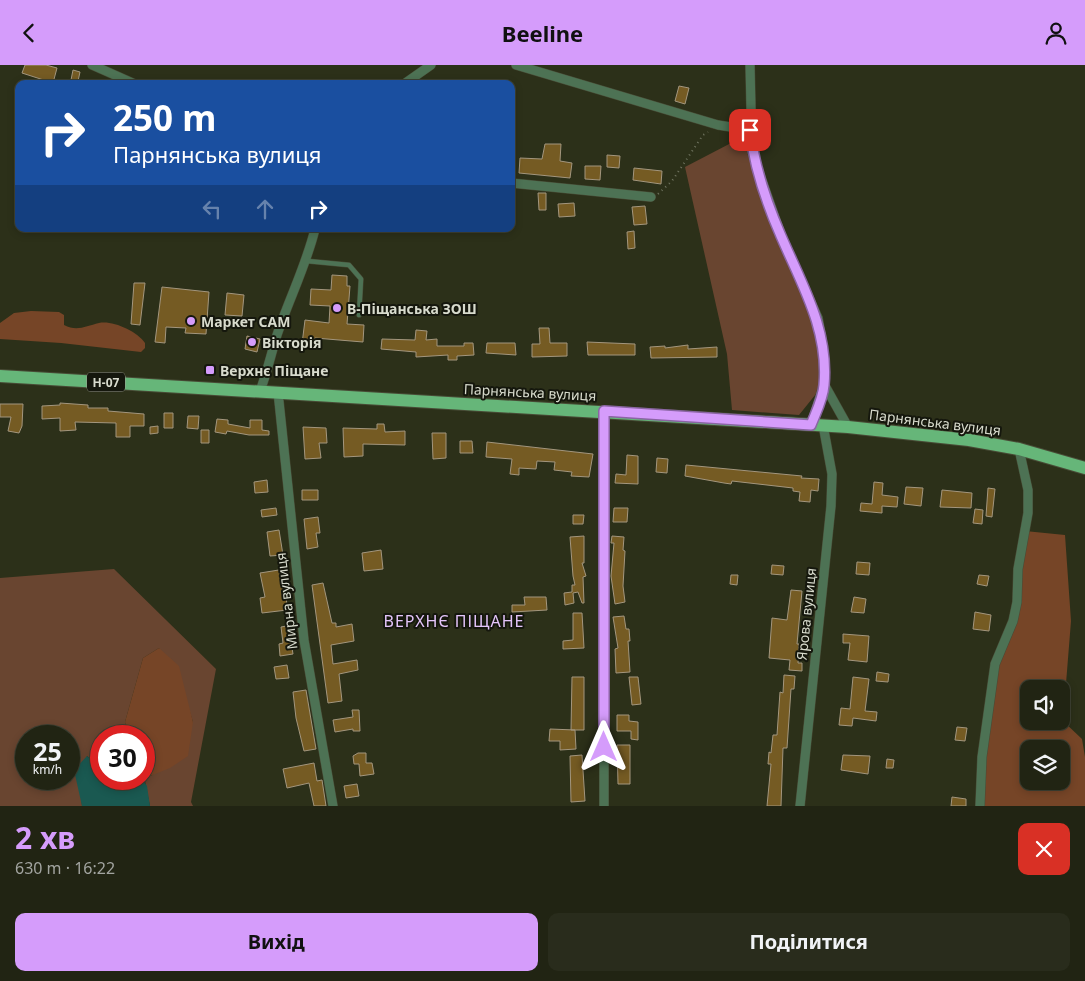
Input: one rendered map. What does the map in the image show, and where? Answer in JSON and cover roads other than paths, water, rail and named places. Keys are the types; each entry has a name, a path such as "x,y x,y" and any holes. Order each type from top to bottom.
{"main road":[{"name":"Парнянська вулиця","path":"0,376 848,427 969,440 1019,449 1085,467"}],"street":[{"path":"92,65 126,80"},
{"path":"410,80 431,65"},
{"path":"516,65 718,125 750,130"},
{"path":"750,65 752,152 781,235 818,319 822,346 824,384 817,425"},
{"path":"515,183 651,197"},
{"path":"260,391 270,365 276,336 307,261 314,232"},
{"path":"824,384 848,427"},
{"name":"Мирна вулиця","path":"278,392 304,640 333,806"},
{"path":"604,411 604,806"},
{"name":"Ярова вулиця","path":"800,806 831,506 832,475 817,425"},
{"path":"980,806 982,757 995,664 1013,621 1017,602 1018,569 1028,513 1028,490 1019,449"}],"lane":[{"path":"307,261 349,265 361,279 360,315"}],"water":[{"path":"87,756 90,759 90,790 148,790 150,806 82,806 78,790 80,790 80,764"}],"place":[{"name":"В-Піщанська ЗОШ","path":"337,308"},
{"name":"Маркет САМ","path":"191,321"},
{"name":"Вікторія","path":"252,342"},
{"name":"Верхнє Піщане","path":"210,370"}],"district":[{"name":"ВЕРХНЄ ПІЩАНЕ","path":"454,621"}]}
